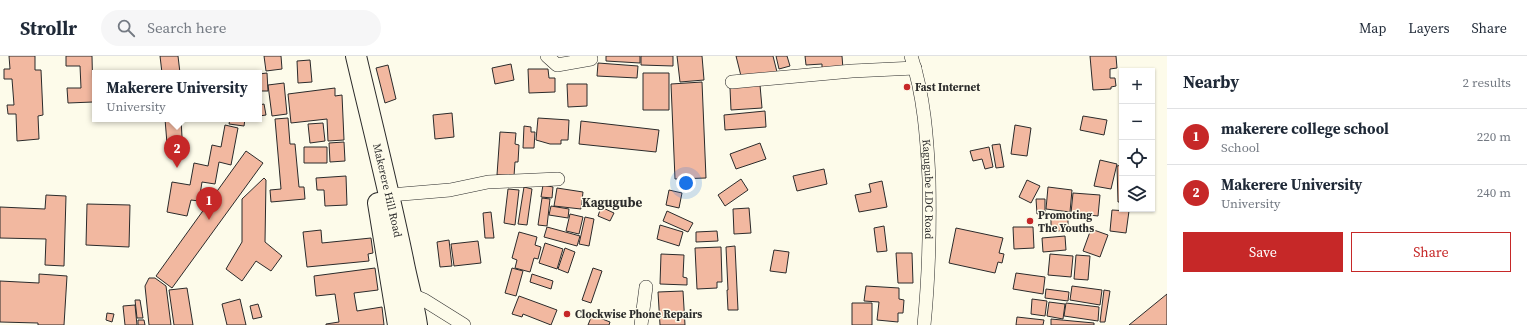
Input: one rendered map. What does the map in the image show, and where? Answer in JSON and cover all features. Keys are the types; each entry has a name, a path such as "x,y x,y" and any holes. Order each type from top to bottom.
{"main road":[{"name":"Makerere Hill Road","path":"343,56 376,196 398,325"},
{"name":"Makerere Hill Road","path":"356,56 390,195 412,295 417,325"}],"street":[{"path":"548,56 557,65 591,59"},
{"path":"732,82 852,71 913,62"},
{"name":"Kagugube LDC Road","path":"913,62 921,97 928,157 930,250 924,325"},
{"path":"390,195 450,190 488,182 558,179"},
{"path":"640,325 646,287"},
{"path":"412,295 424,300 464,325"}],"building":[{"path":"9,56 35,56 35,70 41,70 43,115 38,116 39,139 17,141 16,114 8,114 7,105 14,105 12,79 4,79 4,69 10,69"},
{"path":"66,56 92,56 92,102 68,103 67,88 81,88 80,66 66,66"},
{"path":"160,56 178,56 180,70 162,70"},
{"path":"264,56 281,56 282,69 266,71"},
{"path":"606,56 640,56 640,63 606,61"},
{"path":"641,56 673,56 673,66 641,65"},
{"path":"677,56 702,56 704,80 680,82"},
{"path":"736,56 773,56 777,72 741,76"},
{"path":"776,56 787,56 790,66 779,69"},
{"path":"805,56 842,56 843,69 822,71 822,64 806,65"},
{"path":"1090,56 1116,56 1117,68 1110,69 1110,78 1115,78 1116,86 1111,87 1111,89 1093,90"},
{"path":"310,60 312,82 298,83 297,61"},
{"path":"598,63 638,66 637,78 597,76"},
{"path":"511,64 514,80 495,84 492,68"},
{"path":"388,65 396,99 385,103 376,68"},
{"path":"528,69 548,69 549,78 555,78 555,92 529,93"},
{"path":"267,73 268,91 262,91 262,74"},
{"path":"643,73 669,73 669,110 643,110"},
{"path":"702,82 706,178 675,179 671,84"},
{"path":"284,83 287,114 272,116 268,85"},
{"path":"567,84 587,84 587,106 568,107"},
{"path":"760,85 762,108 731,110 730,88"},
{"path":"335,88 335,96 342,95 344,140 328,141 327,119 291,123 288,94"},
{"path":"262,104 264,104 266,115 262,116"},
{"path":"765,111 766,127 725,130 724,115"},
{"path":"452,113 454,137 435,139 433,115"},
{"path":"1083,116 1107,120 1104,135 1080,130"},
{"path":"288,118 290,144 295,144 299,187 304,187 305,199 271,202 270,190 281,189 275,119"},
{"path":"538,118 569,120 568,140 561,140 561,144 550,144 536,140"},
{"path":"581,121 659,130 656,152 579,144"},
{"path":"165,122 181,122 183,155 168,156"},
{"path":"229,122 245,122 244,126 229,124"},
{"path":"323,123 325,141 310,143 308,124"},
{"path":"225,125 238,128 231,165 219,162 215,184 202,182 199,201 191,200 187,216 167,212 172,182 190,185 194,163 208,166 212,145 221,147"},
{"path":"1015,125 1031,128 1027,156 1011,154"},
{"path":"524,126 531,127 531,132 535,132 534,148 523,148"},
{"path":"500,132 516,133 515,144 519,145 518,162 515,162 514,176 497,175"},
{"path":"344,142 345,161 330,162 329,143"},
{"path":"760,143 766,159 736,169 730,154"},
{"path":"1000,144 1004,167 996,168 992,145"},
{"path":"304,147 327,147 327,163 304,163"},
{"path":"989,147 993,167 985,169 982,159 973,161 970,151"},
{"path":"246,151 263,163 172,288 156,276"},
{"path":"1100,160 1117,164 1111,189 1094,186"},
{"path":"1117,166 1119,166 1119,202 1118,202"},
{"path":"824,169 827,184 797,191 793,176"},
{"path":"346,176 347,205 325,206 324,190 317,190 316,178"},
{"path":"264,178 266,180 265,242 282,256 271,271 256,261 242,281 226,269 242,242 242,199"},
{"path":"741,179 748,190 725,206 718,195"},
{"path":"1027,180 1040,186 1031,203 1019,197"},
{"path":"882,181 887,207 859,212 855,195 871,192 869,184"},
{"path":"543,185 553,187 552,198 541,197"},
{"path":"524,187 532,189 527,225 518,224"},
{"path":"1048,187 1072,190 1070,212 1046,209"},
{"path":"557,188 583,192 581,209 554,206"},
{"path":"508,189 519,190 515,225 504,223"},
{"path":"669,190 682,193 679,208 666,205"},
{"path":"1073,193 1100,195 1098,216 1071,213"},
{"path":"46,195 66,196 64,266 45,265 46,239 0,238 0,207 45,209"},
{"path":"542,198 550,199 547,226 538,225"},
{"path":"1036,199 1045,199 1045,213 1037,214"},
{"path":"87,204 130,205 129,247 86,245"},
{"path":"551,206 569,209 568,218 549,215"},
{"path":"601,207 614,213 610,221 598,216"},
{"path":"749,208 751,233 734,234 733,209"},
{"path":"1112,210 1129,212 1126,233 1110,231"},
{"path":"667,211 693,223 688,232 663,221"},
{"path":"491,212 494,238 485,238 483,213"},
{"path":"570,214 583,217 579,234 566,231"},
{"path":"1051,216 1068,216 1068,231 1051,231"},
{"path":"585,217 594,219 589,246 579,244"},
{"path":"660,225 683,232 679,246 657,239"},
{"path":"884,226 887,251 877,252 874,228"},
{"path":"547,227 580,236 577,246 544,237"},
{"path":"1013,227 1033,227 1034,248 1014,249"},
{"path":"956,228 1003,238 999,253 1004,254 1002,263 998,262 995,273 949,263"},
{"path":"1091,229 1108,235 1100,257 1083,251"},
{"path":"321,230 322,243 371,238 373,253 368,254 369,261 307,267 303,232"},
{"path":"717,231 718,241 696,242 696,232"},
{"path":"519,232 537,237 535,245 541,247 538,259 534,258 530,272 515,268 517,260 512,258"},
{"path":"1065,236 1066,250 1043,252 1042,238"},
{"path":"449,240 452,266 440,267 437,242"},
{"path":"478,241 481,263 454,266 451,244"},
{"path":"545,243 563,249 557,269 539,263"},
{"path":"735,246 738,310 728,310 726,247"},
{"path":"721,247 722,282 717,282 717,288 697,289 695,248"},
{"path":"565,248 575,252 568,273 558,269"},
{"path":"774,250 789,252 786,273 770,271"},
{"path":"896,253 912,253 913,283 898,283"},
{"path":"661,254 684,255 683,277 687,278 687,285 660,284"},
{"path":"1050,254 1073,256 1071,277 1048,275"},
{"path":"1076,255 1090,256 1088,280 1074,279"},
{"path":"375,268 378,290 354,293 357,311 382,307 384,325 326,325 339,322 335,294 316,296 314,276"},
{"path":"512,268 523,271 516,296 505,293"},
{"path":"593,268 602,271 591,303 582,300"},
{"path":"1016,273 1045,277 1043,294 1013,289"},
{"path":"39,274 67,276 64,325 38,325 38,323 0,322 0,281 39,283"},
{"path":"532,274 553,281 551,289 530,282"},
{"path":"149,278 155,278 166,286 171,325 149,325 145,286"},
{"path":"866,286 899,288 899,299 904,300 903,313 898,313 898,322 877,320 879,302 864,301"},
{"path":"1072,286 1102,290 1100,305 1070,300"},
{"path":"187,288 193,325 174,325 169,290"},
{"path":"1046,289 1069,292 1068,301 1045,298"},
{"path":"1104,290 1110,291 1105,322 1100,322"},
{"path":"683,291 685,325 660,325 658,292"},
{"path":"1167,294 1167,325 1129,325"},
{"path":"519,296 557,310 551,325 523,314 522,317 512,314"},
{"path":"240,299 246,325 227,325 222,304"},
{"path":"1032,299 1047,301 1045,316 1031,314"},
{"path":"135,300 140,300 143,318 137,318"},
{"path":"1049,302 1065,304 1063,319 1047,316"},
{"path":"852,303 872,303 872,325 852,325"},
{"path":"1066,303 1099,307 1098,321 1064,316"},
{"path":"258,304 262,317 253,319 250,306"},
{"path":"135,305 137,325 125,325 123,306"},
{"path":"107,313 114,314 112,322 106,320"},
{"path":"592,315 610,322 609,325 588,325"},
{"path":"1017,317 1044,320 1043,325 1016,325"},
{"path":"1051,319 1094,323 1094,325 1051,325"},
{"path":"138,320 144,320 145,325 138,325"}],"place":[{"name":"Fast Internet","path":"907,87"},
{"name":"Makerere University","path":"177,168"},
{"name":"makerere college school","path":"209,220"},
{"name":"Promoting The Youths","path":"1030,221"},
{"name":"Clockwise Phone Repairs","path":"567,314"}],"district":[{"name":"Kagugube","path":"612,202"}]}
